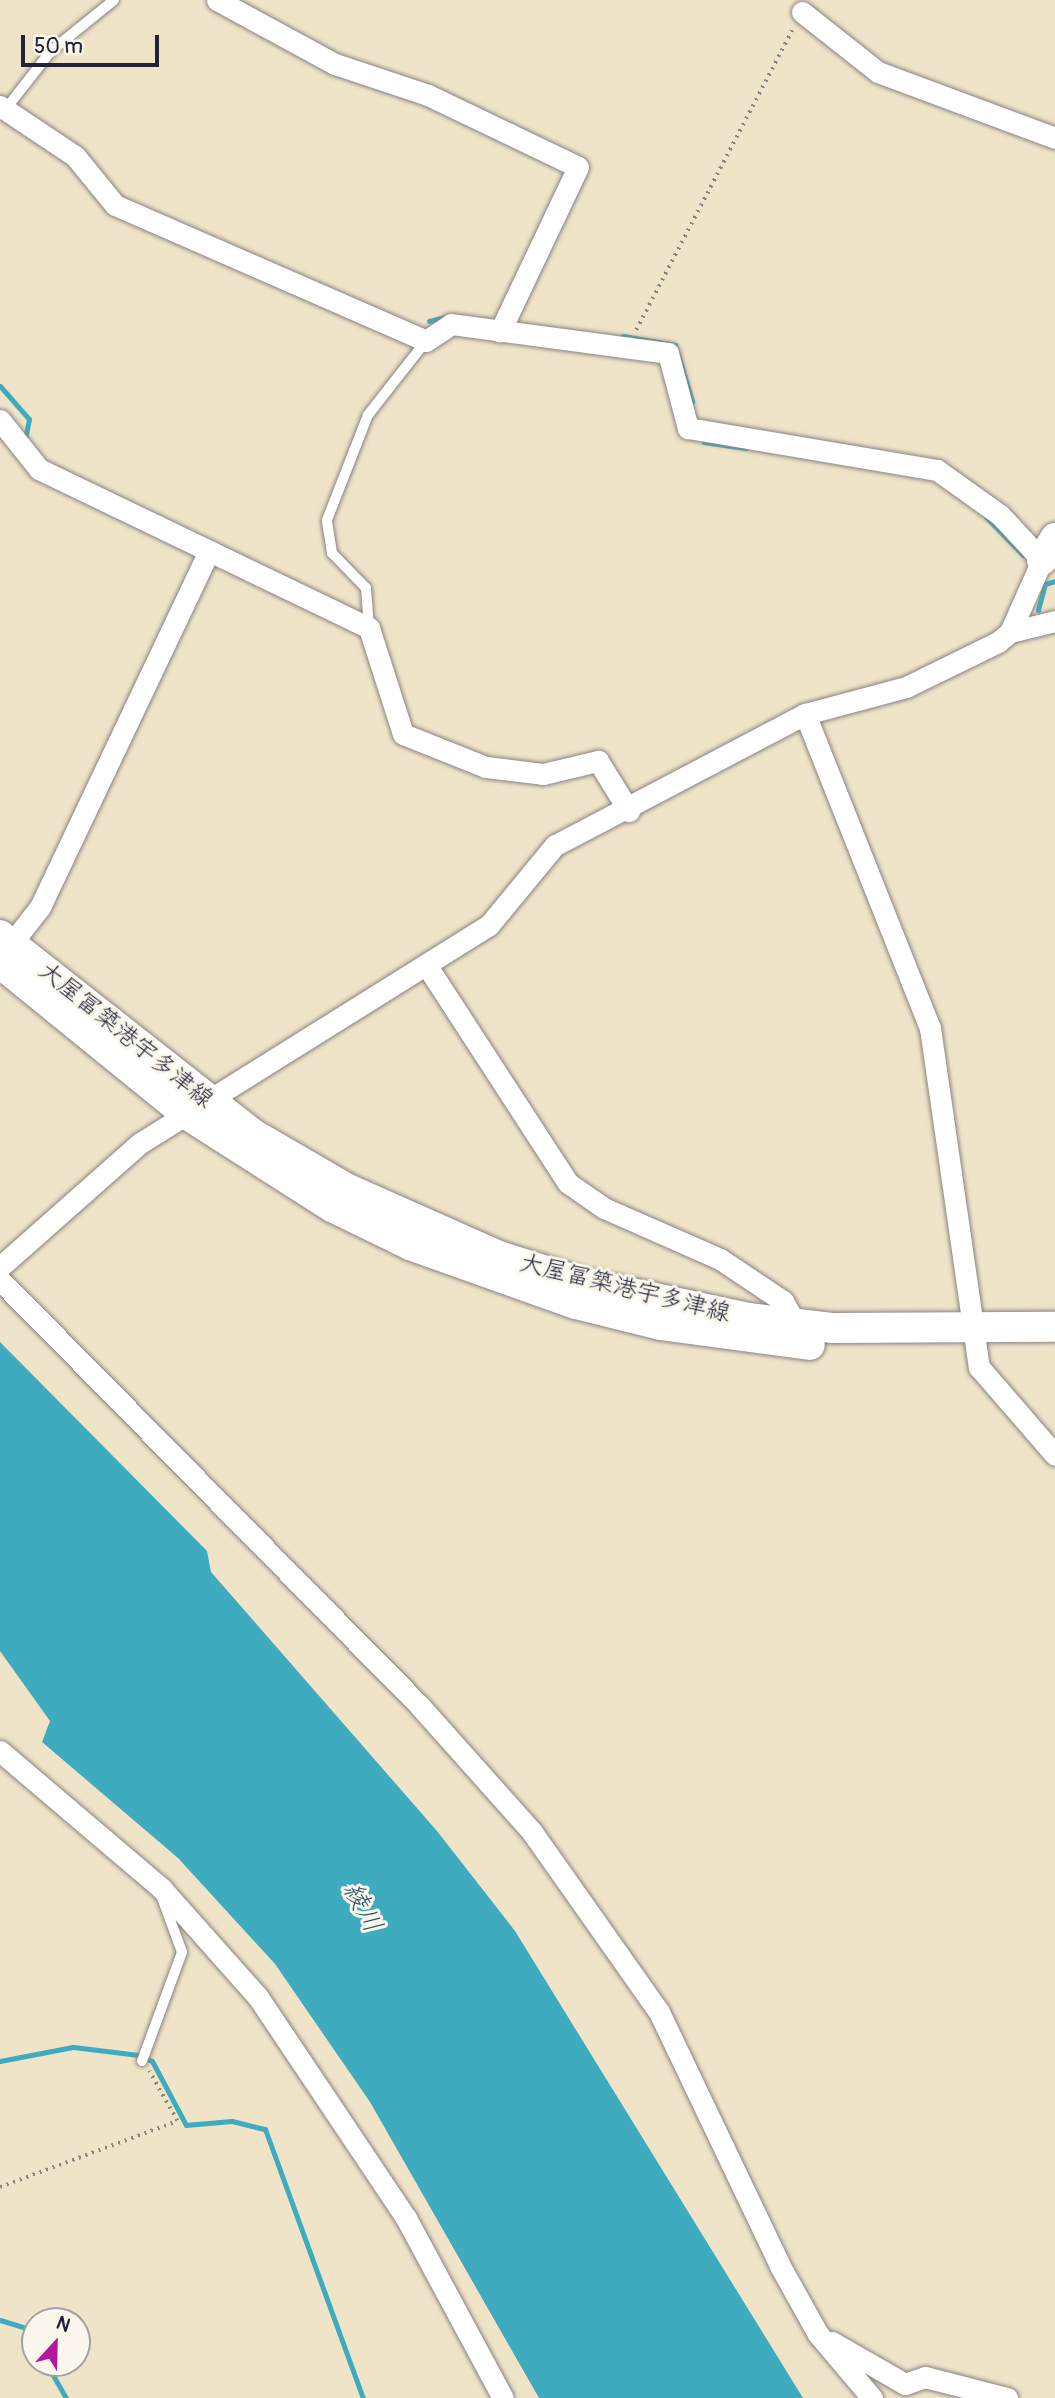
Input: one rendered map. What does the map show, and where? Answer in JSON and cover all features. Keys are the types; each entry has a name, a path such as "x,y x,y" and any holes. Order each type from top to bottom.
{"main road":[{"name":"大屋冨築港宇多津線","path":"4,947 197,1108 332,1207 410,1245 576,1304 745,1339 831,1347 1055,1326"},
{"name":"大屋冨築港宇多津線","path":"197,1108 348,1189 499,1256 666,1303 795,1323 974,1335 1055,1346"}],"street":[{"path":"217,0 335,65 428,95 578,167 502,325"},
{"path":"801,6 878,72 1055,138"},
{"path":"2,108 75,156 115,205 426,341 441,325 502,325 668,353 688,428 937,470 1049,549 1010,632"},
{"path":"0,420 38,468 369,628 403,734 486,766 543,774 598,761 629,811"},
{"path":"4,947 40,907 209,551"},
{"path":"0,1267 91,1183 197,1108 427,966 488,925 546,852 629,811 719,754 806,714 906,687 1010,632 1055,621"},
{"path":"806,714 930,1028 974,1335 982,1372 1055,1455"},
{"path":"427,966 568,1183 604,1208 720,1259 783,1301 795,1323"},
{"path":"0,1280 419,1705 532,1832 659,2012 818,2334 872,2398"},
{"path":"0,1751 162,1889 258,1997 324,2090 406,2218 503,2398"},
{"path":"818,2334 905,2384 925,2377 1007,2398"}],"lane":[{"path":"2,108 51,51 114,0"},
{"path":"369,628 366,588 332,553 327,520 368,415 426,341"},
{"path":"144,2058 182,1952 162,1889"}],"path":[{"path":"634,336 673,248 801,6"},
{"path":"0,2187 177,2121 144,2058"}],"water":[{"name":"綾川","path":"0,1342 207,1551 211,1572 437,1831 515,1931 803,2398 539,2398 370,2102 275,1964 178,1858 42,1742 50,1721 0,1651"}],"waterway":[{"path":"429,321 449,316"},
{"path":"623,336 675,345 692,401"},
{"path":"0,386 29,419 25,439"},
{"path":"704,442 746,448"},
{"path":"986,517 1023,555"},
{"path":"1038,610 1045,584 1055,581"},
{"path":"0,2061 73,2047 139,2055 152,2061 186,2125 232,2121 265,2129 363,2398"},
{"path":"0,2320 21,2327"},
{"path":"54,2377 66,2398"}]}
